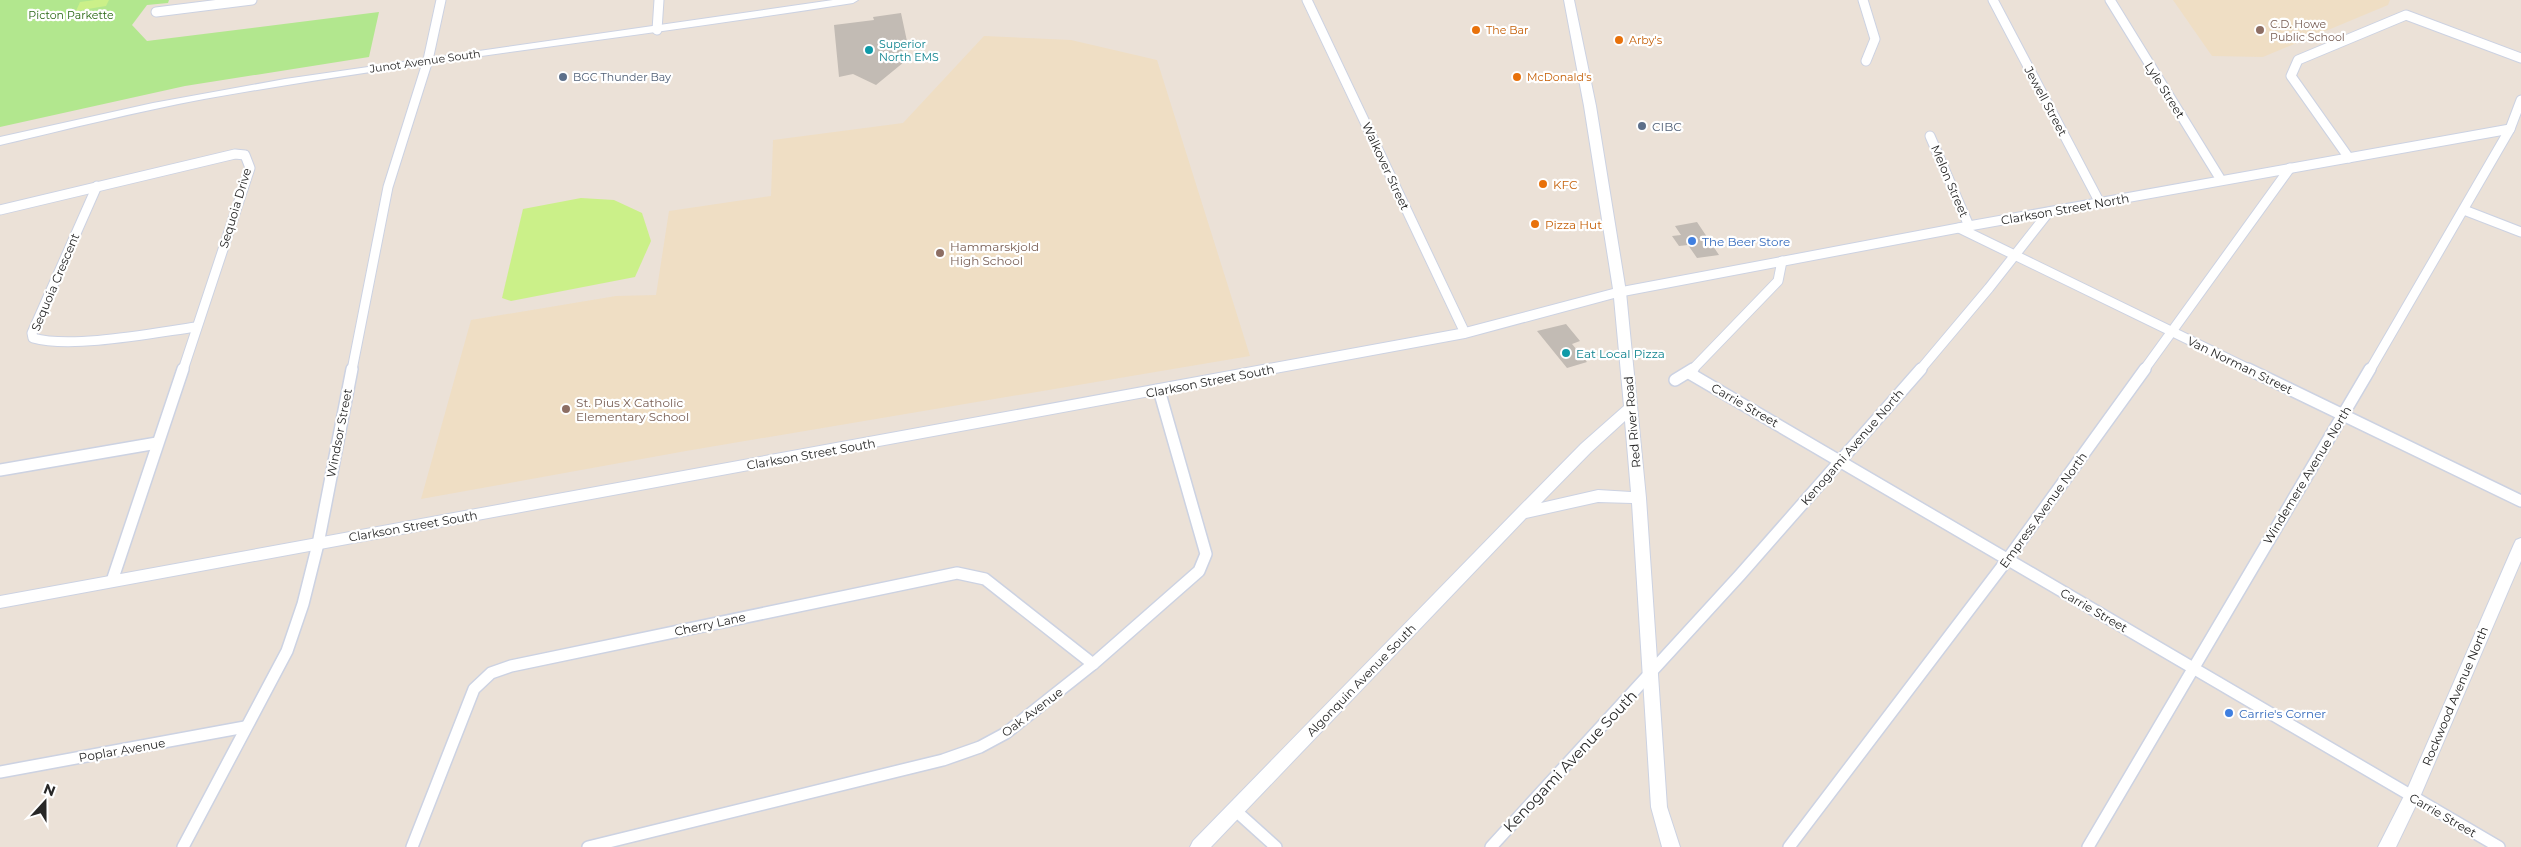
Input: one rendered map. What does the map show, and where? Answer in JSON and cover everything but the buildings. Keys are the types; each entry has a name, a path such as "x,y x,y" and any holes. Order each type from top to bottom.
{"main road":[{"name":"Junot Avenue South","path":"0,142 202,96 428,60 657,30 853,0"},
{"name":"Red River Road","path":"1569,0 1590,106 1620,292 1632,408 1659,807 1671,847"},
{"name":"Clarkson Street South","path":"0,602 1464,333 1620,292"},
{"name":"Algonquin Avenue South","path":"1199,847 1586,448 1632,408"},
{"path":"1522,513 1598,496 1638,498"},
{"name":"Rockwood Avenue North","path":"2387,847 2412,797 2521,544"}],"street":[{"path":"156,12 252,0"},
{"name":"Windsor Street","path":"183,847 287,651 303,604 318,544 388,187 428,60 441,0"},
{"path":"657,30 659,0"},
{"name":"Walkover Street","path":"1307,0 1464,333"},
{"path":"1863,0 1875,39 1866,61"},
{"name":"Jewell Street","path":"1993,0 2100,203"},
{"name":"Lyle Street","path":"2110,0 2221,180"},
{"path":"2349,158 2291,76 2298,60 2406,15 2521,58"},
{"name":"Windemere Avenue North","path":"2088,847 2464,210 2510,129 2521,100"},
{"name":"Clarkson Street North","path":"1620,292 1969,226 2510,129"},
{"name":"Melon Street","path":"1930,136 1969,226"},
{"name":"Sequoia Drive","path":"0,210 235,154 245,155 250,168 112,581"},
{"name":"Empress Avenue North","path":"1788,847 2007,560 2290,168"},
{"name":"Sequoia Crescent","path":"97,186 32,333 33,338 37,341 61,342 196,327"},
{"path":"2464,210 2521,232"},
{"name":"Kenogami Avenue North","path":"1649,676 1841,461 2017,256 2048,213"},
{"name":"Van Norman Street","path":"1959,228 2521,501"},
{"path":"1675,380 1689,373 1778,281 1782,261"},
{"name":"Carrie Street","path":"1689,373 2499,847"},
{"name":"Oak Avenue","path":"588,847 631,842 943,760 980,747 1006,733 1093,664 1199,571 1206,554 1159,390"},
{"path":"0,470 157,443"},
{"name":"Cherry Lane","path":"412,847 474,688 491,673 511,666 957,573 985,579 1093,664"},
{"name":"Kenogami Avenue South","path":"1491,847 1649,676"},
{"name":"Poplar Avenue","path":"0,772 245,727"},
{"path":"1236,811 1276,847"}],"shaded area":[{"name":"C.D. Howe Public School","path":"2173,0 2390,0 2388,5 2263,57 2212,56"},
{"name":"Hammarskjold High School","path":"984,36 1071,40 1157,60 1250,356 686,451 421,499 471,320 616,296 656,295 669,211 771,196 773,140 903,123"}],"green space":[{"name":"Picton Parkette","path":"0,0 169,0 168,3 147,5 132,25 147,41 379,12 369,57 185,86 0,127"},
{"path":"109,0 106,6 76,11 80,2"},
{"path":"581,198 614,200 642,213 651,241 635,277 511,301 502,298 523,209"}],"place":[{"name":"The Bar","path":"1476,30"},
{"name":"C.D. Howe Public School","path":"2260,30"},
{"name":"Arby's","path":"1619,40"},
{"name":"Superior North EMS","path":"869,50"},
{"name":"BGC Thunder Bay","path":"563,77"},
{"name":"McDonald's","path":"1517,77"},
{"name":"CIBC","path":"1642,126"},
{"name":"KFC","path":"1543,184"},
{"name":"Pizza Hut","path":"1535,224"},
{"name":"The Beer Store","path":"1692,241"},
{"name":"Hammarskjold High School","path":"940,253"},
{"name":"Eat Local Pizza","path":"1566,353"},
{"name":"St. Pius X Catholic Elementary School","path":"566,409"},
{"name":"Carrie's Corner","path":"2229,713"}]}
